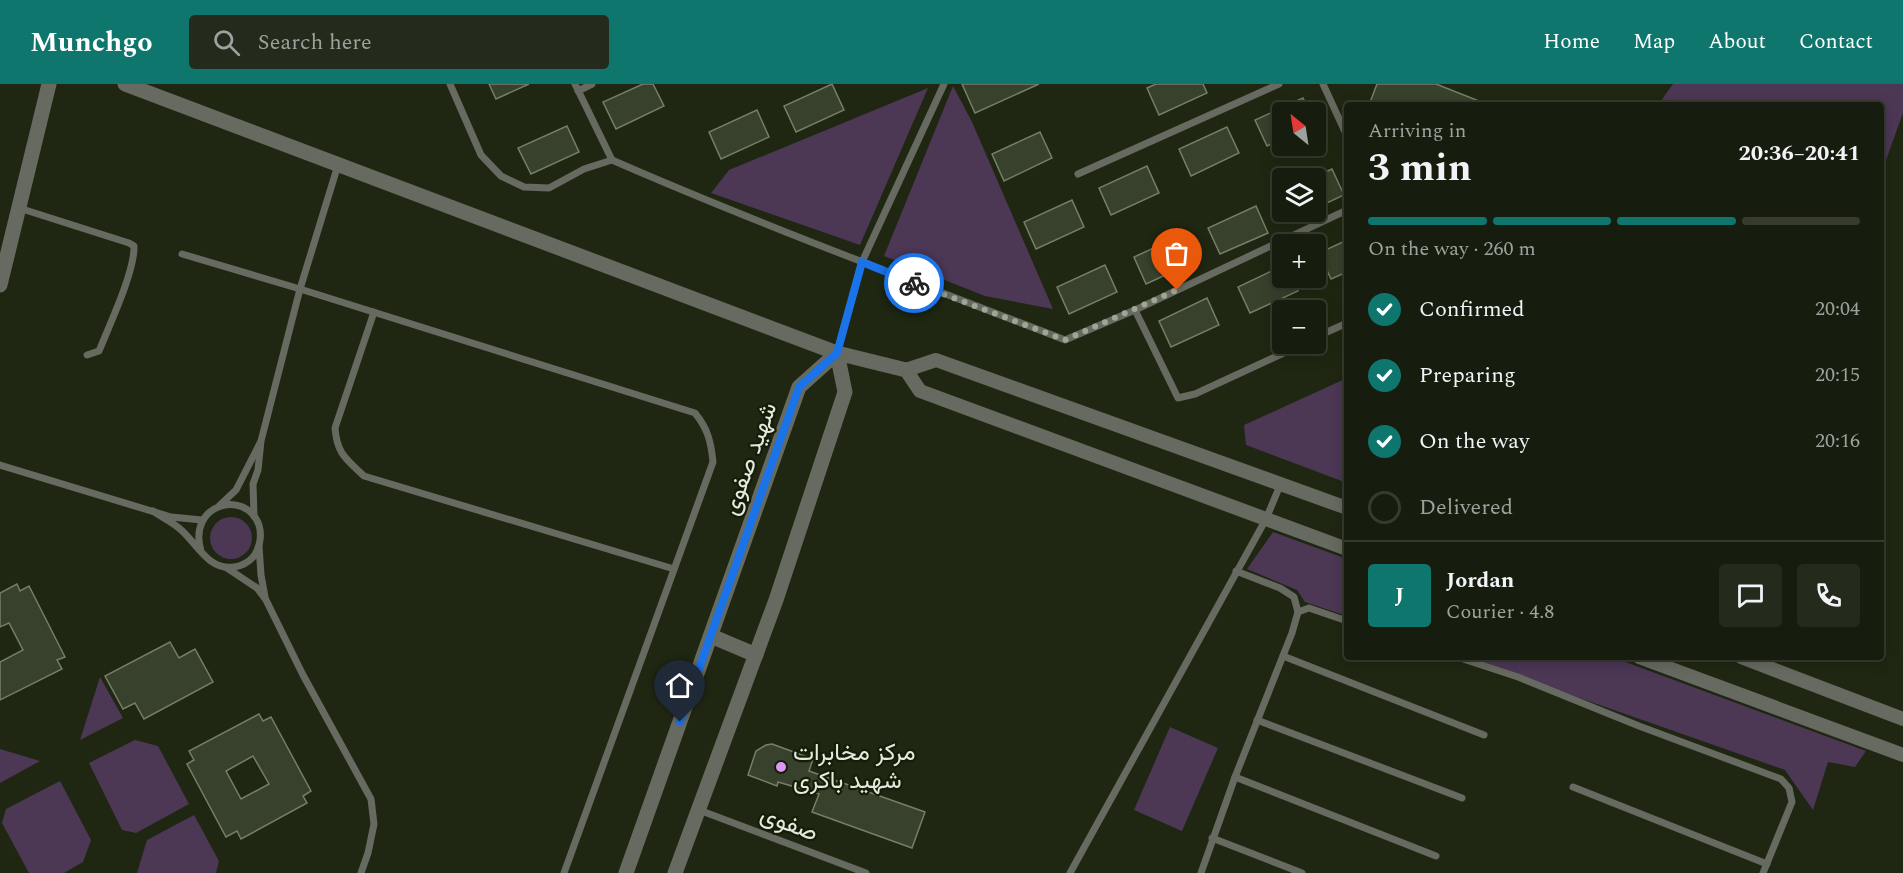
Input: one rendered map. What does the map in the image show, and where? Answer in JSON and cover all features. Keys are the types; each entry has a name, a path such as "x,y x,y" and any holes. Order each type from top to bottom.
{"street":[{"path":"0,285 49,84"},
{"path":"125,84 837,353 906,370 936,360 1344,507"},
{"path":"675,873 756,655 845,392 837,353"},
{"name":"شهید صفوی","path":"626,873 799,387 837,353"},
{"path":"906,370 920,391 1344,548"},
{"path":"711,636 756,655"},
{"path":"1647,660 1903,755"},
{"path":"1749,660 1903,719"}],"lane":[{"path":"450,84 481,154 501,176 524,187 549,188 584,169 612,160"},
{"path":"592,84 577,87 612,160 862,262 1065,340 1135,310 1344,211"},
{"path":"837,353 862,262 944,84"},
{"path":"1078,174 1279,84"},
{"path":"1323,84 1344,130"},
{"path":"254,516 252,484 258,470 261,441 300,289 338,165"},
{"path":"19,208 134,246 134,255 121,297 99,351 87,355"},
{"path":"182,254 695,413 711,439 713,462 564,873"},
{"path":"1135,310 1178,398 1195,394 1281,354"},
{"path":"374,312 335,428 336,444 343,456 364,476 674,569"},
{"path":"1326,333 1344,324"},
{"path":"201,551 198,530 202,520 236,490 261,441"},
{"path":"0,465 171,517 202,520"},
{"path":"1070,873 1266,519 1281,483"},
{"path":"217,507 237,506 246,510 254,516 261,535 255,554 247,562 227,568"},
{"path":"153,511 180,529 208,559 227,568 257,588 266,600 303,675 370,799 374,824 361,873"},
{"path":"259,545 261,575 266,600"},
{"path":"1201,873 1234,777 1298,612 1294,597 1280,588 1236,571"},
{"path":"1298,612 1309,608 1344,620"},
{"path":"1282,656 1484,735"},
{"path":"1466,660 1518,677 1639,726 1781,779 1789,788 1791,802 1763,873"},
{"path":"1257,720 1462,798"},
{"path":"1234,777 1436,856"},
{"path":"1572,787 1767,864"},
{"name":"صفوی","path":"699,810 866,873"},
{"path":"1212,838 1302,873"}],"shaded area":[{"path":"1673,84 1903,84 1903,113 1884,166 1884,102 1660,102"},
{"path":"953,86 972,122 1053,309 985,296 884,256"},
{"path":"928,88 860,245 711,193 729,170"},
{"path":"1344,379 1344,482 1246,445 1244,425"},
{"path":"231,517 246,523 252,538 246,553 231,559 216,553 210,538 216,523"},
{"path":"1273,532 1344,558 1344,615 1305,602 1297,590 1247,569"},
{"path":"1472,660 1620,660 1866,751 1855,767 1828,762 1813,810 1785,770"},
{"path":"100,677 123,718 80,740"},
{"path":"1170,727 1218,748 1182,831 1134,810"},
{"path":"135,740 158,746 189,804 136,833 122,830 89,763"},
{"path":"0,749 40,761 0,783"},
{"path":"60,781 91,840 83,862 64,873 29,873 2,823 6,809"},
{"path":"194,815 219,861 216,873 137,873 147,840"}],"building":[{"path":"489,84 529,84 496,99"},
{"path":"643,84 653,84 664,106 616,129 603,102"},
{"path":"832,84 844,110 796,132 784,106"},
{"path":"962,84 1039,84 975,113"},
{"path":"1156,84 1203,84 1207,93 1159,115 1147,88"},
{"path":"1377,84 1436,84 1481,102 1370,102"},
{"path":"757,110 769,137 721,159 709,132"},
{"path":"1272,112 1272,144 1267,146 1255,120"},
{"path":"567,126 579,152 531,174 518,148"},
{"path":"1227,127 1239,153 1191,176 1179,149"},
{"path":"1040,132 1052,158 1004,181 992,154"},
{"path":"1147,166 1159,193 1111,215 1099,188"},
{"path":"1332,169 1344,195 1326,203 1326,172"},
{"path":"1072,200 1084,227 1036,249 1024,222"},
{"path":"1256,206 1268,233 1220,254 1208,228"},
{"path":"1182,235 1194,262 1146,284 1134,257"},
{"path":"1344,241 1344,273 1331,279 1326,268 1326,250"},
{"path":"1105,265 1117,292 1069,314 1057,287"},
{"path":"1272,271 1272,288 1297,288 1298,291 1278,300 1272,300 1272,303 1250,313 1238,287"},
{"path":"1207,298 1219,325 1171,347 1159,321"},
{"path":"17,584 20,591 29,586 65,657 57,660 62,669 0,700 0,662 23,650 9,623 0,627 0,593"},
{"path":"170,642 179,658 195,649 213,682 144,719 135,703 123,709 105,676"},
{"path":"259,714 263,721 271,717 311,791 303,796 307,803 241,839 237,831 226,837 187,764 194,760 189,751","holes":["253,756 269,784 241,799 226,771"]},
{"path":"772,744 813,759 809,771 925,812 912,848 812,812 819,794 778,782 777,786 748,775 756,751"}],"way so far":[{"path":"914,283 1065,340 1177,290"}],"place":[{"name":"مرکز مخابرات شهید باکری","path":"781,767"}],"route":[{"path":"680,722 799,387 837,353 862,262 914,283"}]}
